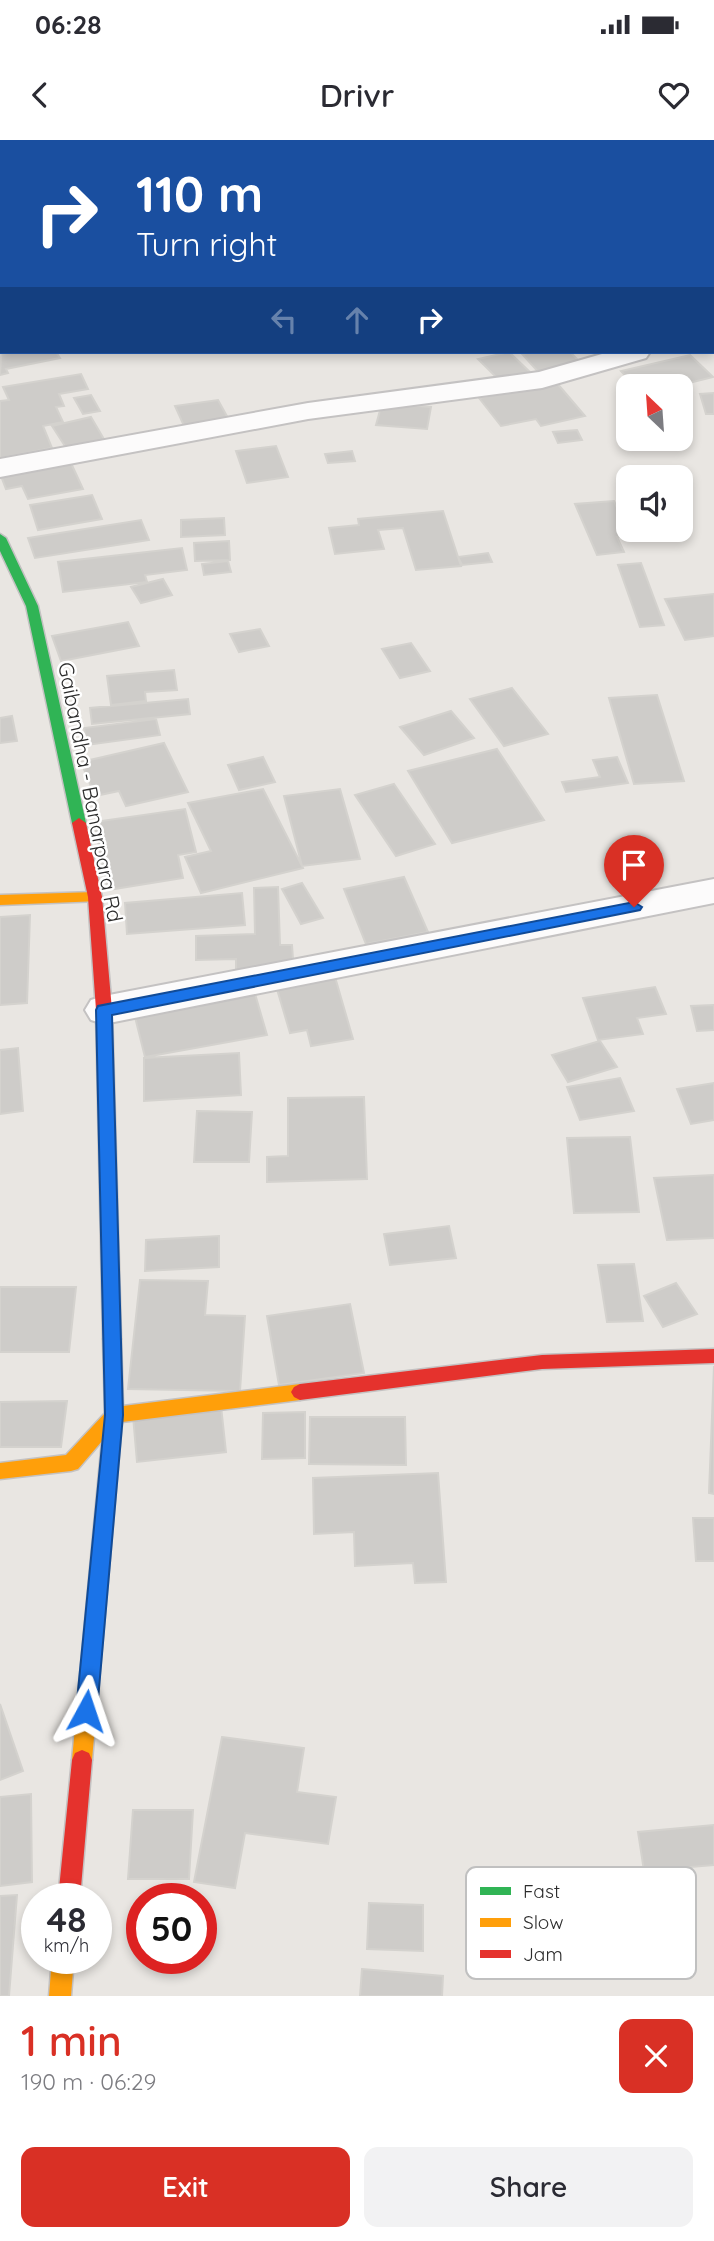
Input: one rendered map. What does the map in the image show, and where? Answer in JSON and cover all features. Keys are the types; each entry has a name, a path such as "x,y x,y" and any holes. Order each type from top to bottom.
{"main road":[{"name":"Gaibandha - Banarpara Rd","path":"0,538 32,606 95,897 104,1010 114,1415 70,1883"},
{"path":"0,900 95,897"},
{"path":"0,1471 71,1462 114,1415 542,1362 714,1356"},
{"path":"60,1996 62,1974"}],"street":[{"path":"0,468 308,411 542,380 630,354"},
{"path":"104,1010 714,891"}],"building":[{"path":"1,354 57,354 60,358 6,369 8,373 0,375"},
{"path":"511,354 532,374 501,382 478,359"},
{"path":"522,354 572,354 582,364 540,374"},
{"path":"690,355 713,377 693,382 693,374 624,374 621,371"},
{"path":"81,374 88,389 59,394 64,406 56,407 63,422 43,426 52,448 0,458 0,401 9,400 3,387"},
{"path":"556,382 585,416 541,426 536,419 501,426 479,398"},
{"path":"714,393 714,414 706,414 700,394"},
{"path":"91,395 100,411 83,414 74,398"},
{"path":"218,400 228,418 184,426 175,406"},
{"path":"382,403 431,407 427,429 376,425"},
{"path":"91,417 108,446 70,454 52,426"},
{"path":"577,430 582,440 558,443 553,432"},
{"path":"276,446 288,477 247,483 236,451"},
{"path":"352,451 355,461 328,463 325,454"},
{"path":"71,463 83,489 28,499 22,486 6,489 1,476"},
{"path":"92,495 102,519 38,530 30,505"},
{"path":"614,501 616,542 619,542 624,552 597,555 575,504"},
{"path":"443,511 461,566 416,570 403,528 378,530 384,549 335,554 329,528 359,525 358,519"},
{"path":"224,518 225,535 181,537 181,520"},
{"path":"141,520 149,540 35,558 28,538"},
{"path":"229,541 230,560 195,561 194,543"},
{"path":"182,548 187,570 145,575 147,582 63,592 58,562"},
{"path":"488,553 492,562 462,565 458,557"},
{"path":"228,561 231,572 204,575 202,564"},
{"path":"641,563 664,625 640,627 618,565"},
{"path":"163,579 172,595 141,603 131,587"},
{"path":"714,594 714,636 685,640 665,599"},
{"path":"128,622 139,646 61,661 52,636"},
{"path":"260,629 269,646 239,652 230,634"},
{"path":"411,643 430,671 400,678 382,649"},
{"path":"174,670 177,690 145,692 146,701 111,705 107,676"},
{"path":"512,688 548,734 504,746 470,699"},
{"path":"657,695 684,781 634,784 609,698"},
{"path":"188,699 190,714 92,724 90,708"},
{"path":"451,711 474,738 424,755 400,727"},
{"path":"12,716 17,741 0,743 0,718"},
{"path":"156,719 160,735 87,745 84,728"},
{"path":"164,743 188,792 126,806 119,791 95,796 81,762"},
{"path":"497,749 544,820 452,843 408,771"},
{"path":"263,757 275,782 239,790 228,765"},
{"path":"617,757 628,783 566,792 562,782 600,777 593,760"},
{"path":"394,784 435,844 396,856 355,795"},
{"path":"263,789 303,868 201,893 185,857 211,851 188,803"},
{"path":"340,789 360,859 302,866 284,796"},
{"path":"185,809 196,852 178,855 183,878 108,890 94,822"},
{"path":"404,877 428,932 366,944 344,889"},
{"path":"302,883 323,918 301,924 282,889"},
{"path":"278,887 280,945 292,945 294,973 236,976 236,959 196,960 196,936 255,934 254,888"},
{"path":"242,893 245,925 127,934 125,903"},
{"path":"30,915 27,1003 0,1005 0,917"},
{"path":"333,970 353,1039 311,1046 307,1030 290,1033 274,979"},
{"path":"253,987 267,1035 145,1057 133,1009"},
{"path":"655,987 666,1014 637,1018 643,1034 598,1040 583,998"},
{"path":"714,1005 714,1030 697,1031 691,1006"},
{"path":"600,1041 617,1067 568,1082 552,1055"},
{"path":"18,1048 23,1111 0,1114 0,1050"},
{"path":"239,1053 241,1095 144,1101 144,1058"},
{"path":"620,1078 634,1111 580,1120 567,1087"},
{"path":"714,1083 714,1120 691,1124 677,1089"},
{"path":"364,1097 367,1179 267,1182 267,1157 288,1156 288,1098"},
{"path":"197,1111 252,1112 249,1162 194,1162"},
{"path":"630,1137 639,1212 574,1213 567,1138"},
{"path":"714,1175 714,1238 667,1240 654,1178"},
{"path":"449,1226 456,1258 390,1265 384,1234"},
{"path":"219,1236 219,1267 145,1271 146,1240"},
{"path":"634,1264 643,1321 607,1322 598,1265"},
{"path":"140,1280 208,1281 205,1315 245,1316 240,1391 128,1389"},
{"path":"676,1283 697,1314 663,1327 644,1296"},
{"path":"0,1287 76,1287 69,1352 0,1352"},
{"path":"350,1304 364,1373 279,1385 267,1316"},
{"path":"714,1366 714,1494 709,1493"},
{"path":"67,1401 61,1447 0,1447 0,1402"},
{"path":"221,1406 226,1452 137,1462 133,1416"},
{"path":"305,1412 305,1458 262,1459 263,1413"},
{"path":"310,1417 405,1417 406,1465 309,1464"},
{"path":"438,1473 446,1582 415,1583 413,1563 355,1566 354,1532 314,1534 313,1478"},
{"path":"693,1518 714,1518 714,1561 696,1561"},
{"path":"0,1704 23,1771 0,1780"},
{"path":"222,1737 304,1748 297,1792 336,1797 328,1844 245,1833 235,1888 217,1885 217,1883 194,1882"},
{"path":"31,1794 32,1882 0,1886 0,1797"},
{"path":"133,1810 193,1810 189,1879 128,1879"},
{"path":"714,1825 714,1865 643,1867 638,1832"},
{"path":"17,1895 9,1996 0,1996 0,1896"},
{"path":"369,1903 423,1905 423,1951 367,1949"},
{"path":"362,1969 443,1976 442,1996 360,1996"}],"traffic: fast":[{"path":"0,538 32,606 79,823"}],"traffic: slow":[{"path":"0,900 95,897"},
{"path":"82,1760 114,1415 112,1339"},
{"path":"0,1471 71,1463 114,1415 300,1392"},
{"path":"60,1996 62,1974"}],"traffic: jam":[{"path":"79,823 95,897 104,1010 112,1339"},
{"path":"300,1392 542,1362 714,1356"},
{"path":"70,1883 82,1760"}],"route":[{"path":"86,1711 114,1415 104,1010 634,907"}]}
